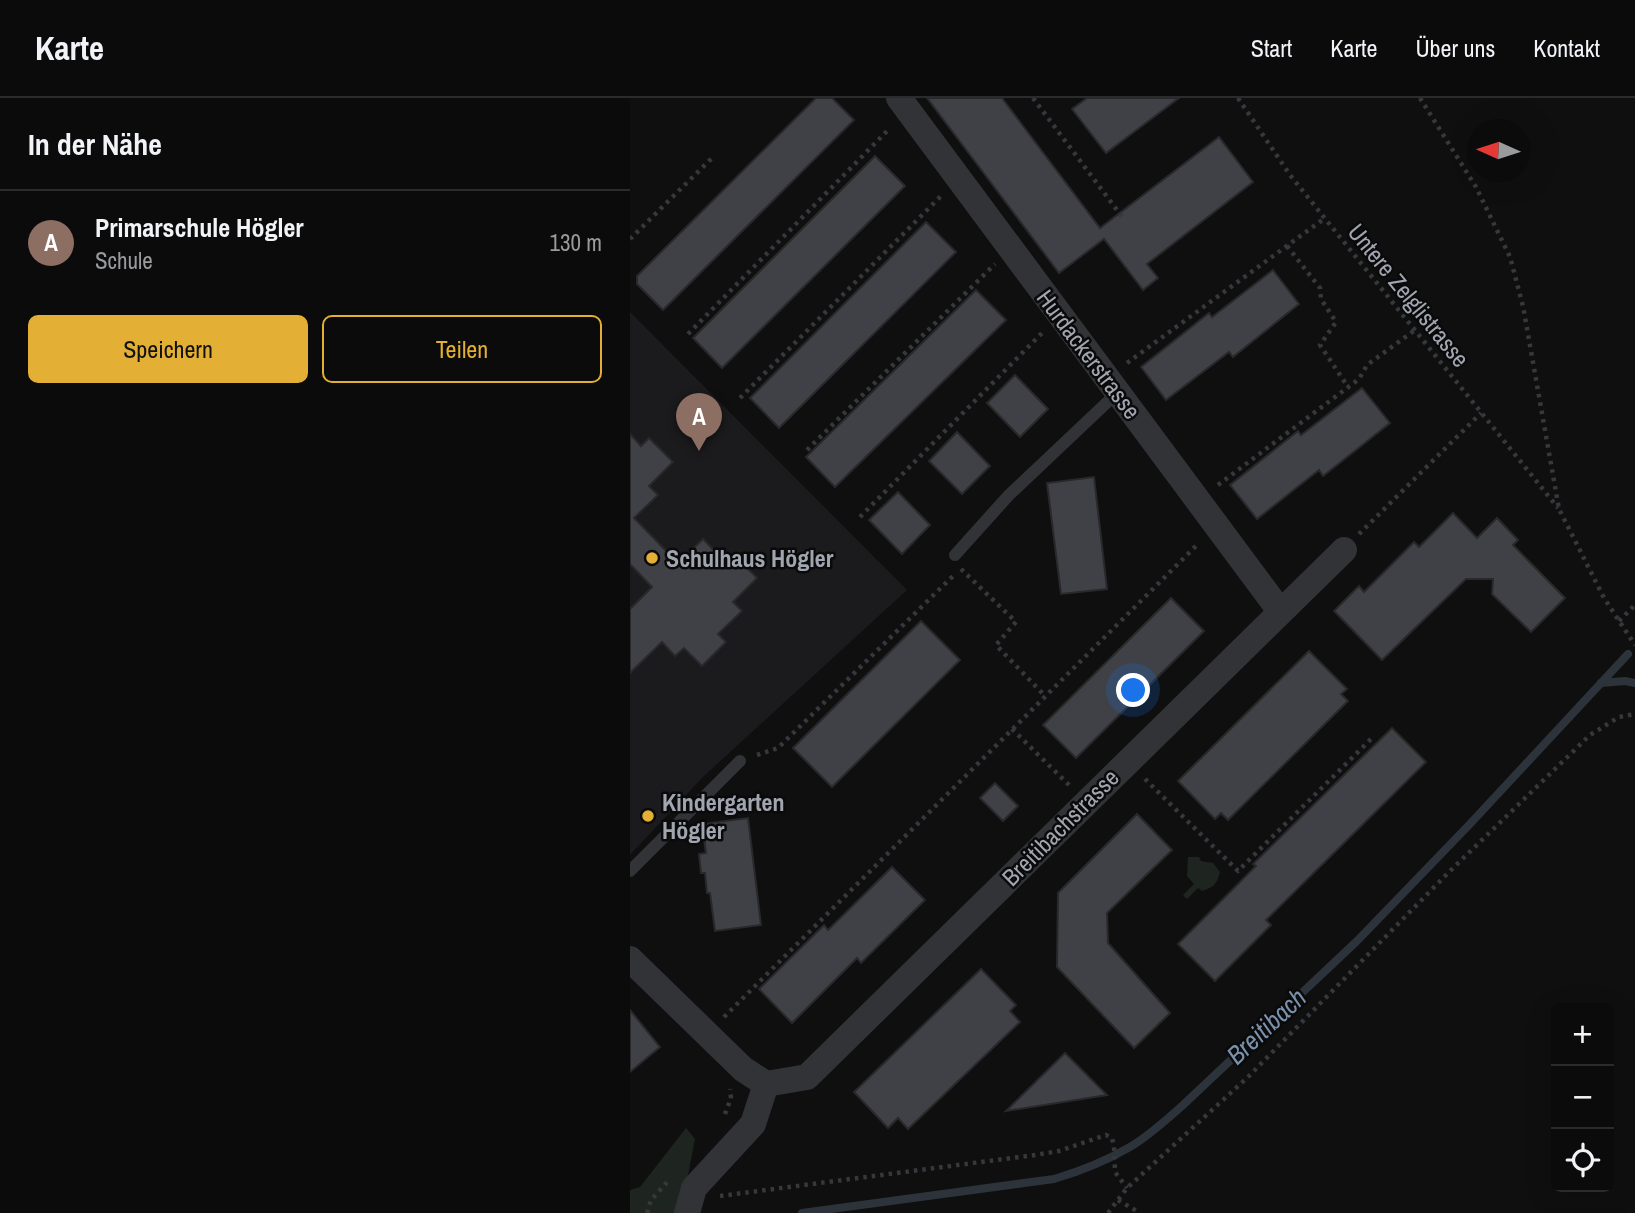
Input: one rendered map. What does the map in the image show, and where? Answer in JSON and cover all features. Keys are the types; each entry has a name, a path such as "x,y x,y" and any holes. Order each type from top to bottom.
{"street":[{"name":"Hurdackerstrasse","path":"903,104 1280,611"},
{"name":"Breitibachstrasse","path":"766,1084 807,1077 1344,550"},
{"path":"630,959 743,1069 766,1084 753,1124 684,1191"}],"lane":[{"path":"955,555 1112,385"},
{"path":"630,871 740,761"}],"path":[{"path":"1033,98 1122,218"},
{"name":"Untere Zelglistrasse","path":"1238,98 1290,175 1559,509"},
{"path":"1420,98 1476,187 1510,257 1523,306 1559,509 1604,598 1635,645"},
{"path":"688,334 903,104"},
{"path":"630,239 713,157"},
{"path":"740,398 958,178"},
{"path":"1112,385 1325,218"},
{"path":"1287,246 1320,288 1321,299 1336,322 1320,345 1349,387"},
{"path":"807,450 1010,249"},
{"path":"860,517 1060,315"},
{"path":"1198,500 1349,387 1359,379 1367,365 1415,330"},
{"path":"1344,550 1482,413"},
{"path":"707,1034 1217,525"},
{"path":"740,761 778,748 961,568 1016,622 996,645 1045,696"},
{"path":"1619,621 1635,606"},
{"path":"1108,1213 1127,1188 1248,1077 1448,873 1590,735 1619,717 1635,714"},
{"path":"1012,729 1086,802"},
{"path":"1127,761 1238,871 1373,737"},
{"path":"719,1121 727,1112 731,1098 729,1084 743,1069"},
{"path":"648,1213 651,1200 684,1191 723,1196 1035,1155 1059,1151 1106,1135 1112,1138 1115,1171 1127,1188"},
{"path":"1118,1200 1139,1213"}],"shaded area":[{"path":"630,312 907,590 703,777 630,855"},
{"path":"1188,857 1199,857 1201,861 1213,863 1220,872 1212,886 1202,891 1198,888 1187,899 1183,895 1194,884 1187,876"},
{"path":"686,1128 695,1139 684,1196 677,1213 630,1213 630,1190 640,1187"}],"building":[{"path":"816,98 832,98 854,120 663,310 637,284 637,276"},
{"path":"927,98 1002,98 1100,228 1219,137 1253,182 1147,264 1158,278 1143,290 1104,239 1059,273"},
{"path":"1087,98 1179,98 1106,153 1072,109"},
{"path":"875,156 905,186 722,368 693,338"},
{"path":"926,222 956,252 779,428 750,398"},
{"path":"1273,270 1299,304 1233,357 1229,352 1166,400 1141,367 1209,313 1212,317"},
{"path":"976,290 1006,320 835,487 806,457"},
{"path":"1015,375 1048,409 1020,437 987,403"},
{"path":"1362,388 1390,423 1323,476 1319,470 1257,519 1230,485 1298,431 1301,435"},
{"path":"957,432 990,466 962,494 929,461"},
{"name":"Schulhaus Högler","path":"630,434 641,446 649,438 673,462 649,486 658,495 634,518 678,563 703,539 725,562 733,554 757,578 733,602 742,611 718,634 726,642 702,666 684,648 675,656 662,642 630,673 630,609 652,587 630,564"},
{"path":"1094,477 1107,589 1061,594 1047,483"},
{"path":"898,492 930,525 902,554 869,520"},
{"path":"1453,513 1477,538 1497,518 1518,540 1513,545 1565,598 1531,632 1492,594 1493,579 1466,579 1382,660 1334,611 1359,586 1364,592 1414,542 1419,547"},
{"path":"1171,598 1204,631 1076,758 1043,725"},
{"path":"921,621 960,660 832,787 793,748"},
{"path":"1309,651 1347,689 1341,694 1348,701 1228,820 1221,813 1215,819 1178,781"},
{"path":"1392,728 1426,762 1266,920 1271,925 1215,981 1178,944 1256,866 1253,864"},
{"path":"995,783 1018,806 1003,821 980,798"},
{"path":"1137,814 1172,850 1107,913 1108,943 1170,1013 1134,1048 1057,967 1058,893"},
{"path":"748,818 761,925 715,931 710,893 707,893 705,873 701,873 699,854 706,853 702,824"},
{"path":"892,867 925,900 861,963 857,958 792,1023 759,989 824,925 828,930"},
{"path":"981,969 1016,1005 1010,1011 1020,1022 908,1129 898,1118 888,1128 854,1092"},
{"path":"630,1010 660,1047 630,1072"},
{"path":"1065,1053 1107,1095 1006,1111"}],"waterway":[{"name":"Breitibach","path":"802,1213 1054,1179 1103,1161 1137,1143 1182,1106 1357,941 1628,654"},
{"path":"1601,683 1635,683"}],"place":[{"name":"Primarschule Högler","path":"699,451"},
{"name":"Schulhaus Högler","path":"652,558"},
{"name":"Kindergarten Högler","path":"648,816"}]}
